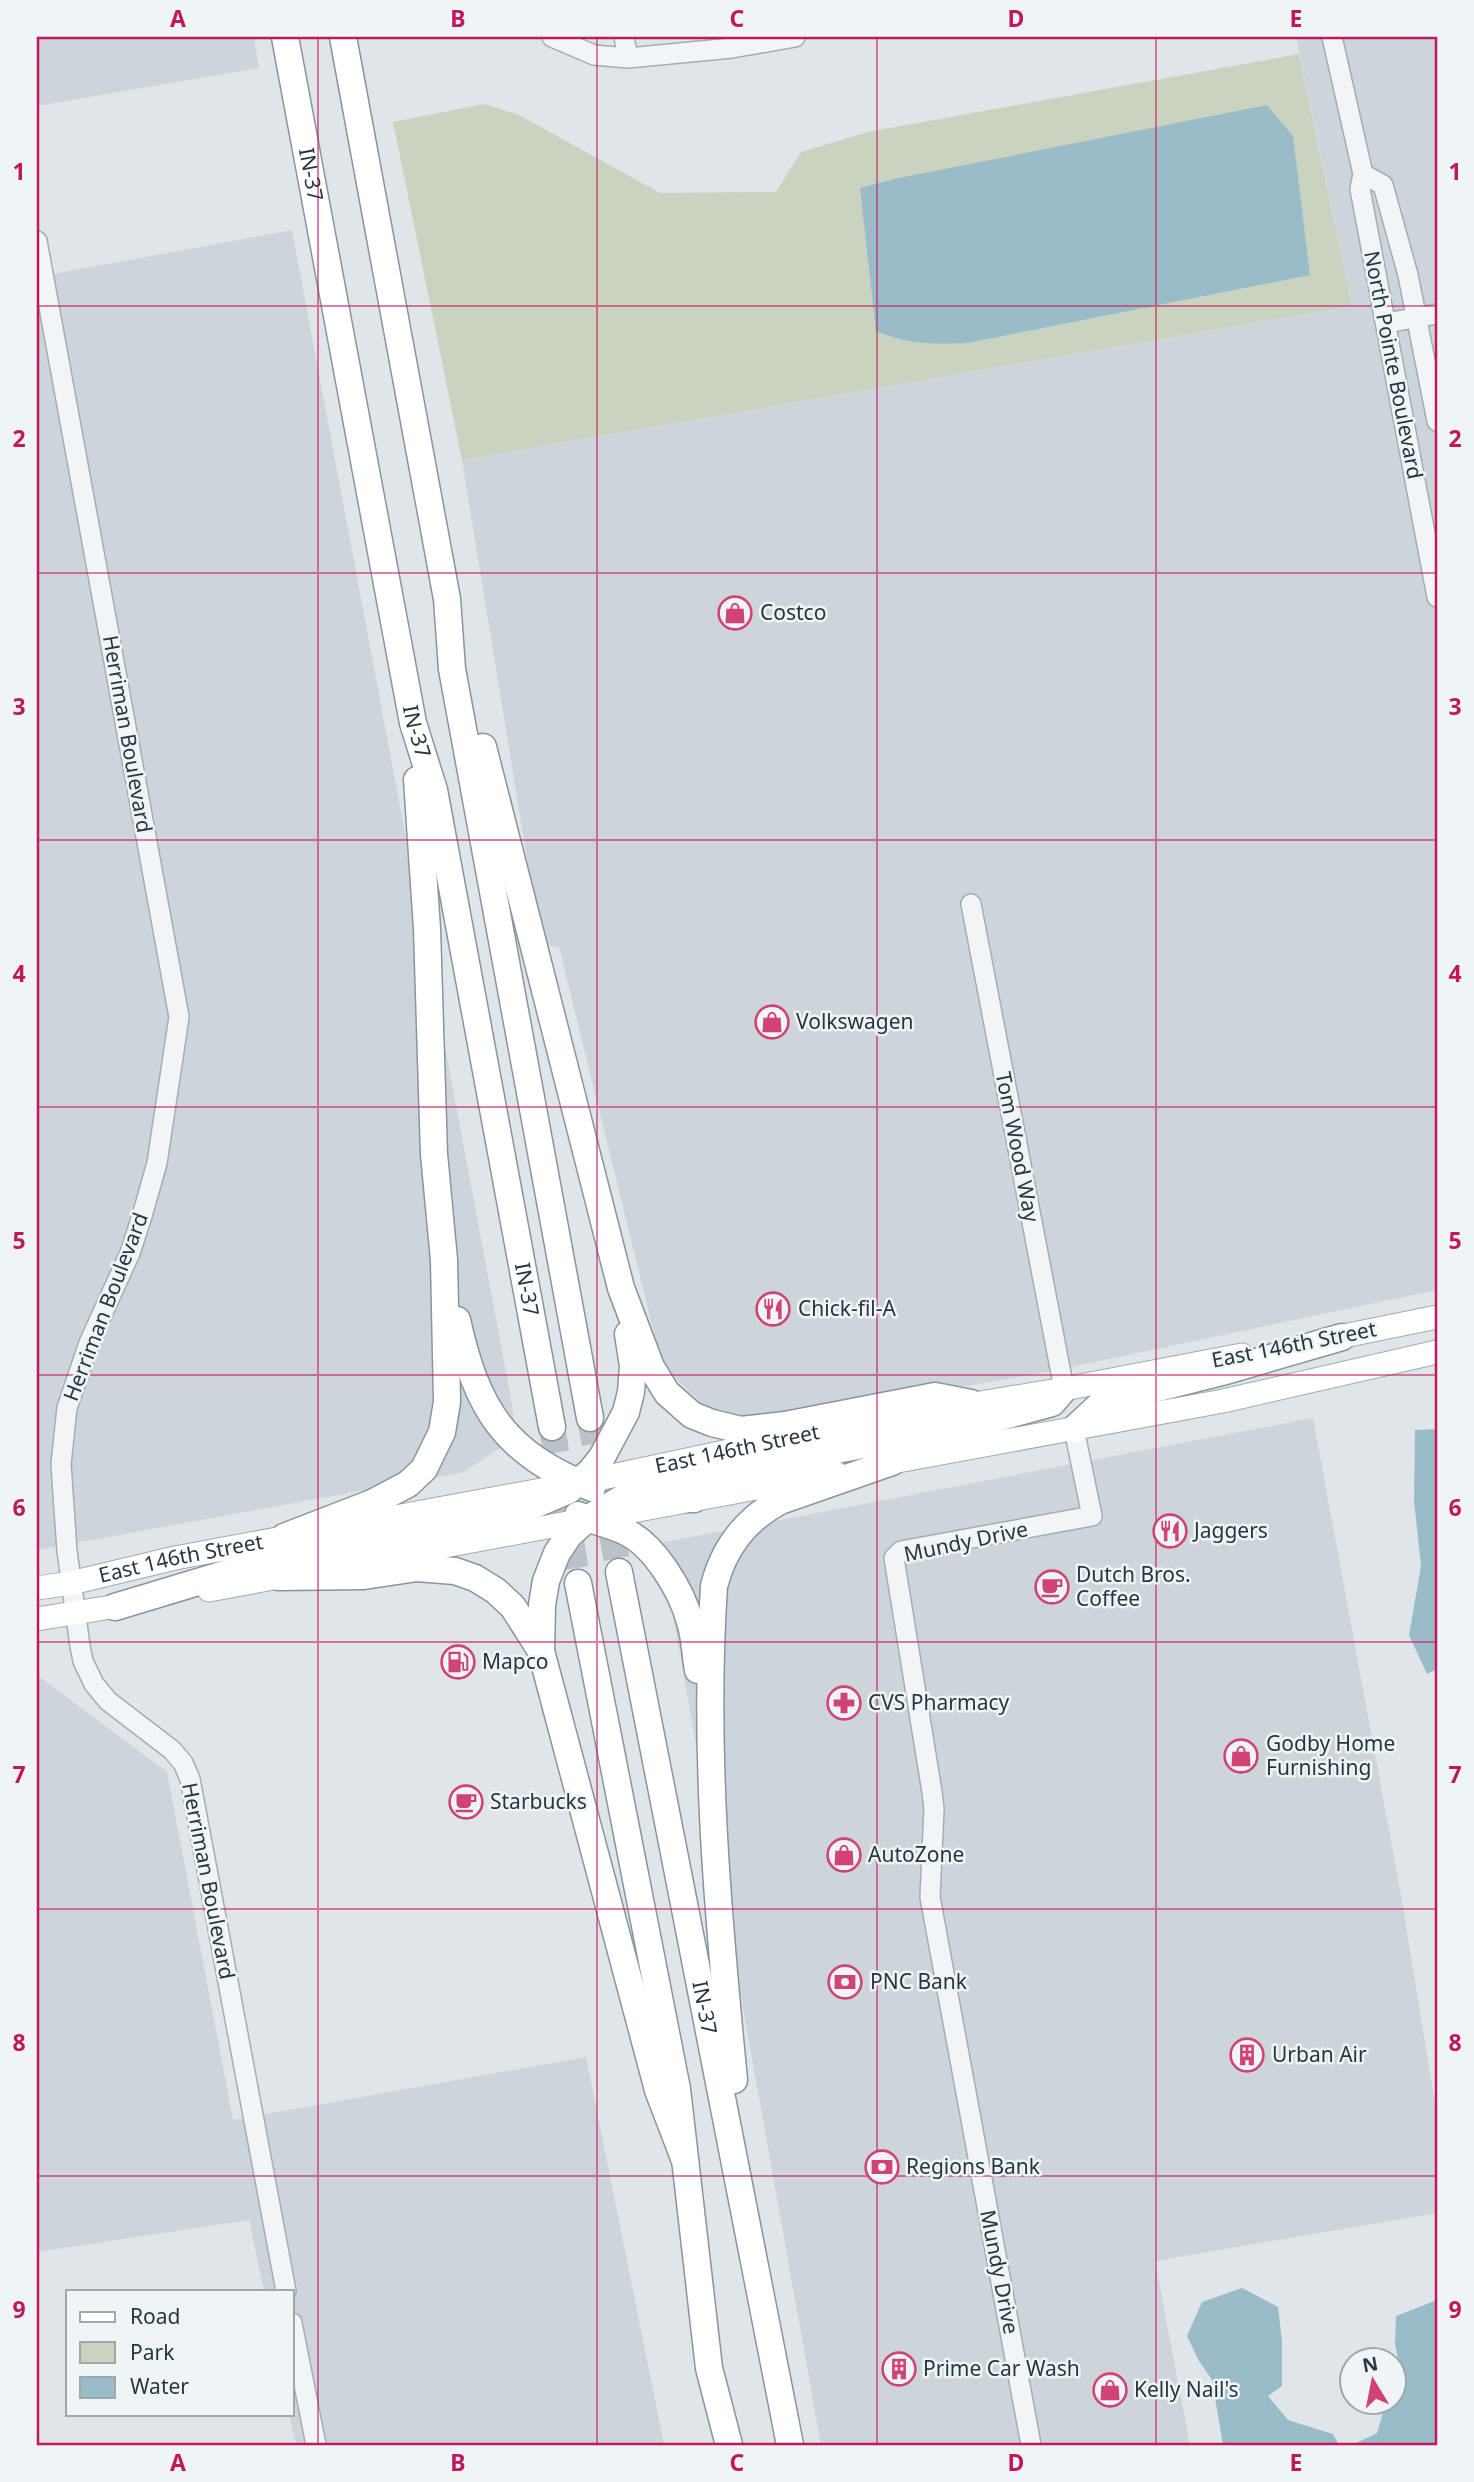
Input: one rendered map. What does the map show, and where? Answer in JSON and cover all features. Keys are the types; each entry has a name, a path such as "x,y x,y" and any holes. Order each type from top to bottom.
{"highway":[{"name":"IN-37","path":"285,37 413,723 434,790 552,1427"},
{"name":"IN-37","path":"343,37 447,599 452,669 590,1418"},
{"path":"115,1607 271,1560 518,1512 579,1483 608,1448 626,1412 633,1366 621,1288 516,882 447,599"},
{"path":"284,1537 372,1503 408,1484 424,1469 442,1432 447,1402 444,1261 434,1154 428,929 413,723"},
{"path":"444,1261 466,1361 476,1388 491,1414 533,1458 579,1483 598,1490 643,1498 694,1499"},
{"path":"621,1288 651,1367 667,1392 692,1415 712,1423 741,1430 785,1425 935,1396 971,1403"},
{"path":"1074,1429 1103,1402 1198,1379 1342,1337"},
{"path":"684,2158 658,2090 541,1651 542,1605 546,1581 557,1553 569,1535 587,1519 643,1488 979,1423 1052,1403 1064,1389"},
{"path":"709,1752 714,1586 719,1567 729,1547 751,1521 780,1501 892,1462"},
{"path":"517,1493 626,1531 647,1547 667,1573 682,1599 691,1623 709,1752 722,1960 736,2101 734,2155"},
{"path":"278,1577 364,1576 417,1568 455,1571 475,1578 496,1591 513,1607 541,1651"},
{"name":"IN-37","path":"619,1572 790,2445"},
{"name":"IN-37","path":"578,1583 677,2090 709,2368 729,2445"}],"main road":[{"name":"East 146th Street","path":"37,1588 71,1583 175,1558 579,1483 856,1424 1064,1389 1437,1317"},
{"name":"East 146th Street","path":"37,1619 115,1607 1223,1401 1437,1352"}],"street":[{"path":"552,37 594,55 628,58 732,48 794,37"},
{"path":"624,37 628,58"},
{"name":"North Pointe Boulevard","path":"1332,37 1363,174 1360,189 1437,597"},
{"name":"North Pointe Boulevard","path":"1363,174 1383,185 1408,275 1437,421"},
{"name":"Herriman Boulevard","path":"37,241 179,1017 157,1163 142,1216 130,1254 89,1343 66,1408 61,1464 74,1614 83,1661 94,1684 108,1701 172,1750 183,1763 190,1779 286,2290"},
{"path":"1386,323 1437,314"},
{"name":"Tom Wood Way","path":"971,904 1064,1389"},
{"name":"Mundy Drive","path":"1031,2445 930,1897 932,1792 894,1558 901,1551 1092,1516 1074,1429"},
{"path":"294,2333 316,2445"}],"shaded area":[{"path":"37,37 254,37 259,68 37,106"},
{"path":"1296,37 1437,37 1437,1290 1047,1372 767,1420 731,1422 708,1410 667,1370 656,1341 559,947 541,945 462,460 1352,306"},
{"path":"292,230 514,1426 506,1444 464,1472 37,1550 37,277"},
{"path":"1313,1418 1401,1895 1437,2116 1437,2213 1155,2261 1190,2445 821,2445 660,1543"},
{"path":"37,1675 167,1772 233,2120 586,2057 664,2445 296,2445 289,2416 294,2416 294,2290 264,2290 249,2220 37,2252"}],"green space":[{"path":"1299,54 1352,306 462,460 393,122 484,104 519,115 660,193 776,192 801,152 868,132"}],"water":[{"path":"1267,105 1293,136 1310,275 967,343 921,343 876,331 860,188"},
{"path":"1437,1429 1437,1669 1427,1674 1409,1635 1421,1566 1414,1501 1415,1430"},
{"path":"1242,2288 1278,2307 1282,2341 1282,2386 1268,2396 1288,2420 1333,2434 1339,2445 1223,2445 1212,2380 1187,2336 1202,2302"},
{"path":"1437,2300 1437,2445 1352,2445 1377,2433 1382,2416 1408,2416 1408,2346 1395,2346 1396,2316"}],"tunnel":[{"path":"590,1418 619,1572"},
{"path":"552,1427 578,1583"}],"place":[{"name":"Costco","path":"735,613"},
{"name":"Volkswagen","path":"772,1022"},
{"name":"Chick-fil-A","path":"773,1309"},
{"name":"Jaggers","path":"1170,1531"},
{"name":"Dutch Bros. Coffee","path":"1052,1587"},
{"name":"Mapco","path":"458,1662"},
{"name":"CVS Pharmacy","path":"844,1703"},
{"name":"Godby Home Furnishing","path":"1241,1756"},
{"name":"Starbucks","path":"466,1802"},
{"name":"AutoZone","path":"844,1855"},
{"name":"PNC Bank","path":"845,1982"},
{"name":"Urban Air","path":"1247,2055"},
{"name":"Regions Bank","path":"882,2167"},
{"name":"Prime Car Wash","path":"899,2369"},
{"name":"Kelly Nail's","path":"1110,2390"}]}
